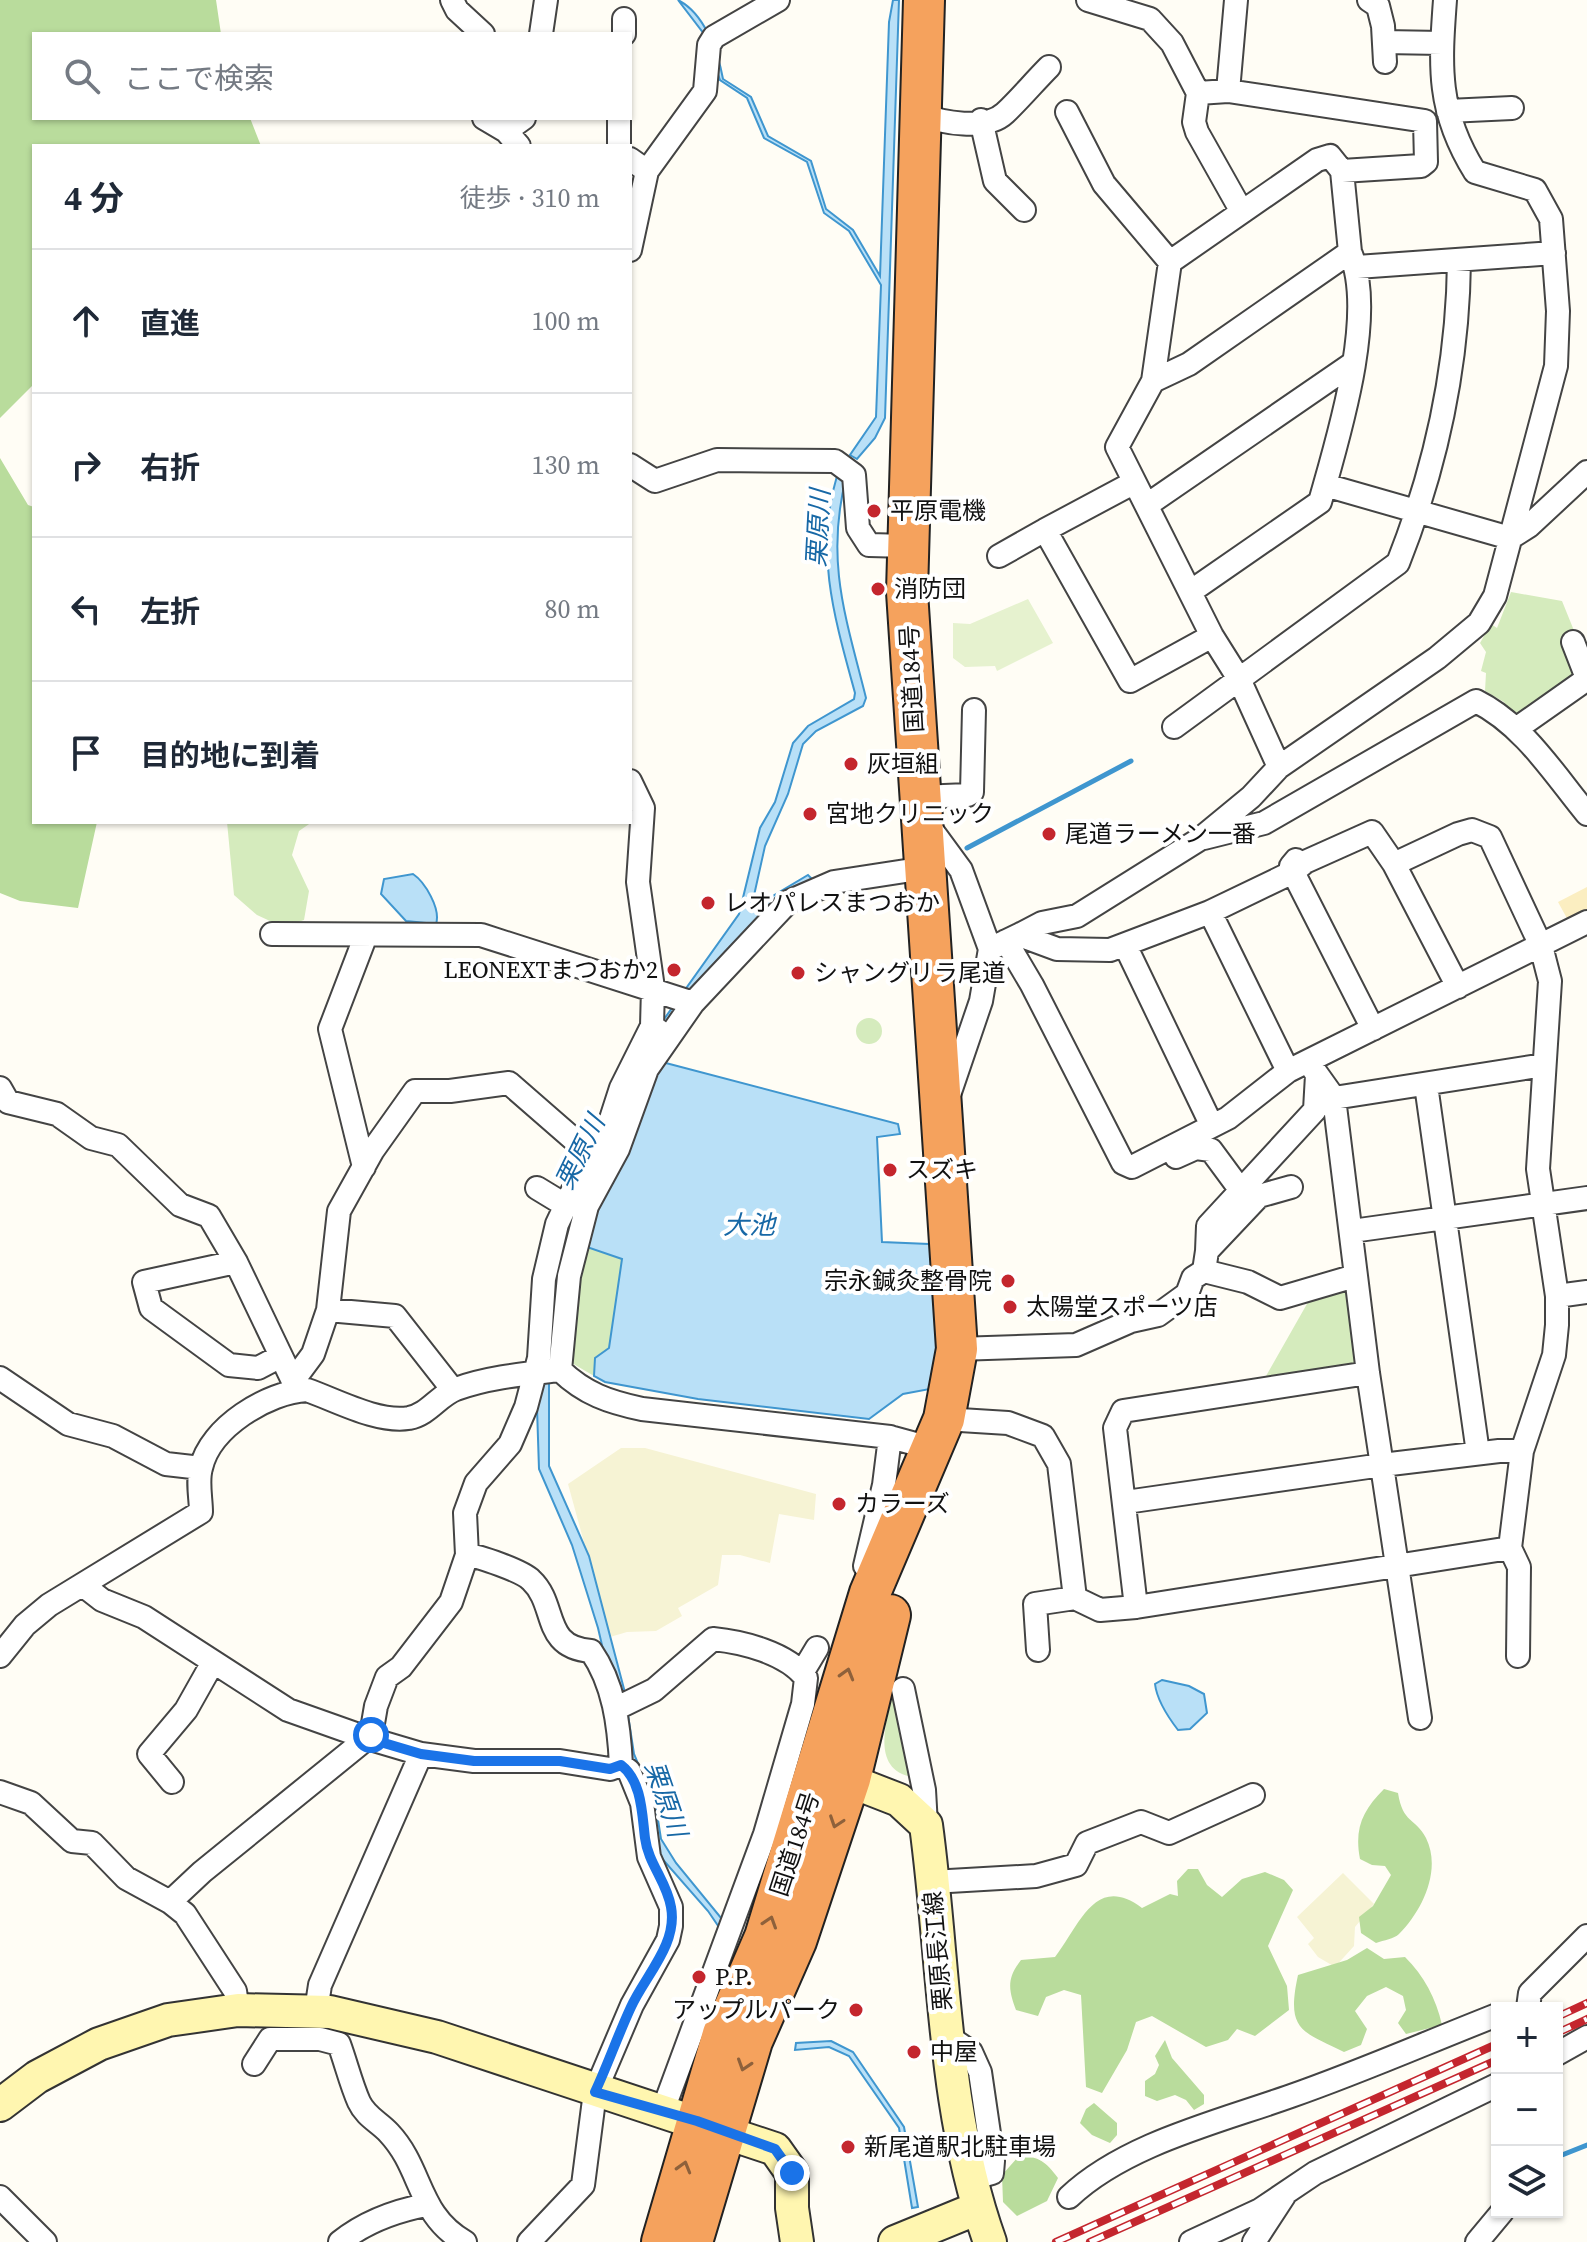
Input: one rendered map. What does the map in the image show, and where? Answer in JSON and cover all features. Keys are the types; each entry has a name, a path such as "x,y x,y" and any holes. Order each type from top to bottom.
{"highway":[{"name":"国道184号","path":"835,1774 892,1607 928,1486 957,1349 911,678 908,546 924,0"},
{"name":"国道184号","path":"662,2242 694,2120 752,2041 796,1941 835,1774 870,1593 939,1434"},
{"name":"国道184号","path":"692,2242 694,2120"}],"street":[{"path":"452,0 457,10 481,32"},
{"path":"541,32 546,0"},
{"path":"632,231 639,165 705,91 712,41 778,0"},
{"path":"1088,0 1150,9 1198,93 1194,122 1197,132 1242,212"},
{"path":"1228,91 1236,0"},
{"path":"1369,0 1378,6 1385,52 1442,43"},
{"path":"943,1111 1005,942 1042,923 1077,916 1200,839 1251,797 1279,767 1437,658 1479,623 1495,596 1556,366 1554,253 1551,219 1545,203 1535,190 1475,172 1448,111 1441,92 1445,0"},
{"path":"920,114 941,122 991,121 1003,115 1049,67"},
{"path":"1198,93 1228,91 1425,121 1426,162 1421,166 1342,171"},
{"path":"1448,111 1512,108"},
{"path":"1067,112 1104,184 1170,262"},
{"path":"489,120 516,132"},
{"path":"619,120 619,144"},
{"path":"981,120 995,181 1024,210"},
{"path":"1190,592 1320,502 1349,393 1352,364 1353,259 1342,171 1330,156 1317,160 1170,262 1153,381 1117,447 1212,636 1239,679 1279,767"},
{"path":"1153,381 1189,364 1353,259 1459,261 1554,253"},
{"path":"1174,727 1398,563 1417,512 1447,394 1458,318 1459,261"},
{"path":"1147,505 1352,364"},
{"path":"632,466 655,481 717,460 835,461 854,475 861,536 869,545 908,546"},
{"path":"1325,485 1510,538 1529,526 1587,472"},
{"path":"999,556 1133,483"},
{"path":"1045,530 1130,681 1212,636"},
{"path":"1516,729 1587,678 1573,642"},
{"path":"1200,839 1264,823 1469,702 1476,701 1498,712 1516,729 1587,814"},
{"path":"974,710 972,792 921,807 1032,985 1123,1163 1132,1167 1228,1118 1373,1029 1587,922"},
{"path":"170,1902 202,1872 371,1735 376,1706 387,1677 401,1667 451,1602 467,1555 465,1513 476,1483 520,1427 546,1371 581,1224 618,1149 636,1091 660,1032 638,882 643,808 632,785"},
{"path":"1394,864 1472,830 1490,837 1541,946 1550,981 1538,1169 1557,1296 1554,1355 1522,1451 1510,1548 1519,1567 1518,1656"},
{"path":"1005,942 1057,949 1110,950 1210,912 1293,872 1305,862 1372,832 1394,864 1458,987"},
{"path":"1335,834 1304,850 1291,866 1373,1029"},
{"path":"925,868 834,882 788,902 686,1000 660,1032 621,1088 605,1139 565,1205 544,1279 539,1358 546,1371 605,1401 642,1409 890,1437 939,1434 1008,1423 1043,1436 1059,1464 1075,1598"},
{"path":"1210,912 1305,1070 1334,1098 1368,1373 1420,1718"},
{"path":"272,934 481,935 686,1000"},
{"path":"364,1167 330,1029 366,935"},
{"path":"1125,945 1212,1126"},
{"path":"1334,1098 1544,1065"},
{"path":"1206,1261 1208,1226 1315,1110 1305,1070"},
{"path":"0,1656 25,1625 49,1605 201,1512 201,1468 215,1438 234,1422 294,1386 313,1354 328,1310 339,1211 364,1167 415,1091 450,1091 509,1083 595,1158"},
{"path":"1426,1085 1478,1453"},
{"path":"0,1088 8,1102 57,1114 91,1138 118,1145 180,1205 209,1216 236,1262 294,1386 389,1418 409,1418 430,1409 453,1390 546,1371"},
{"path":"1168,1162 1196,1148 1211,1150 1218,1155 1242,1192"},
{"path":"957,1349 1076,1345 1131,1321 1158,1315 1187,1294 1193,1278 1259,1196 1291,1187"},
{"path":"537,1188 565,1205"},
{"path":"1352,1231 1587,1198"},
{"path":"1206,1261 1280,1298 1355,1276"},
{"path":"236,1262 144,1282 151,1308 229,1365 258,1368 279,1357"},
{"path":"1557,1296 1587,1292"},
{"path":"328,1310 395,1316 453,1390"},
{"path":"1136,1607 1115,1428 1123,1411 1368,1373"},
{"path":"0,1378 68,1424 113,1436 166,1464 201,1468"},
{"path":"870,1593 861,1583 884,1485 890,1437"},
{"path":"1126,1502 1382,1465 1522,1451"},
{"path":"1038,1650 1035,1604 1075,1598 1100,1610 1136,1607 1510,1548"},
{"path":"467,1555 529,1578 541,1593 558,1637 579,1650 591,1651 621,1707 621,1765"},
{"path":"84,1586 102,1600 144,1617 288,1710 367,1738 421,1754 474,1761 560,1761 610,1769 621,1765"},
{"path":"621,1707 654,1690 713,1639 737,1642 776,1656 806,1678 803,1704 765,1834 694,2120"},
{"path":"802,1673 817,1648"},
{"path":"172,1782 149,1754 186,1710 213,1662"},
{"path":"903,1689 924,1790 926,1825"},
{"path":"316,2011 320,1985 421,1754"},
{"path":"529,2242 583,2185 595,2092 632,2005 668,1940 671,1926 671,1907 649,1857 642,1803 629,1771 621,1765"},
{"path":"835,1774 899,1800 926,1825"},
{"path":"0,1792 31,1803 72,1841 92,1843 126,1878 170,1902 185,1914 235,1991 238,2010"},
{"path":"932,1882 1055,1873 1076,1865 1087,1843 1095,1839 1141,1822 1169,1833 1253,1795"},
{"name":"栗原長江線","path":"926,1825 946,2035 974,2194 990,2242"},
{"path":"1525,2002 1587,1936"},
{"path":"0,2105 37,2077 99,2044 168,2020 238,2010 316,2011 344,2029 360,2104 373,2122 389,2132 410,2165 426,2205 437,2221 465,2242"},
{"path":"1069,2197 1093,2174 1238,2111 1327,2083 1491,2017"},
{"path":"254,2064 270,2039 320,2039 344,2029 437,2037 595,2092 694,2120 775,2149 792,2173 792,2208 797,2242"},
{"path":"1563,2051 1587,2037"},
{"path":"1191,2242 1284,2196 1315,2173 1491,2088"},
{"path":"895,2242 974,2194"},
{"path":"1254,2242 1284,2196"},
{"path":"0,2197 45,2242"},
{"path":"340,2242 369,2223 404,2209 426,2205"},
{"path":"1477,2242 1497,2218"}],"shaded area":[{"path":"621,1448 645,1448 816,1494 814,1520 779,1514 770,1563 740,1555 722,1555 718,1585 678,1608 682,1616 656,1631 627,1632 610,1637 568,1484"},
{"path":"1343,1873 1374,1904 1355,1927 1354,1946 1335,1967 1318,1957 1308,1944 1314,1938 1297,1917"}],"green space":[{"path":"0,0 216,0 221,32 32,32 32,120 251,120 260,144 32,144 32,386 0,418"},
{"path":"0,458 28,505 32,506 32,824 97,824 78,908 20,901 0,893"},
{"path":"1511,592 1562,601 1577,638 1577,675 1513,719 1504,702 1485,691 1486,673 1481,671 1486,652 1480,643 1491,624 1497,628"},
{"path":"1028,599 1053,643 997,671 995,666 965,667 953,658 953,623 970,624"},
{"path":"227,824 309,824 299,831 292,855 309,891 304,920 283,927 257,915 234,895"},
{"path":"869,1018 878,1022 882,1031 878,1040 869,1044 860,1040 856,1031 860,1022"},
{"path":"578,1244 622,1258 609,1349 595,1358 594,1376 565,1359"},
{"path":"1348,1281 1359,1363 1262,1383 1316,1288"},
{"path":"894,1690 913,1777 890,1765 886,1754 885,1728"},
{"path":"1384,1789 1398,1793 1406,1815 1426,1838 1432,1863 1427,1889 1415,1914 1397,1936 1376,1943 1361,1933 1359,1917 1373,1906 1391,1875 1385,1866 1372,1865 1360,1859 1358,1838 1366,1812"},
{"path":"1188,1869 1198,1869 1207,1885 1222,1897 1242,1879 1265,1872 1284,1880 1293,1890 1268,1946 1287,1986 1289,2010 1255,2036 1237,2029 1228,2040 1206,2047 1152,2016 1136,2022 1127,2050 1102,2093 1086,2087 1081,1995 1064,1990 1046,1997 1038,2016 1016,2010 1010,1990 1013,1972 1021,1960 1055,1957 1081,1918 1100,1900 1112,1896 1126,1899 1142,1908 1170,1894 1178,1896 1177,1881"},
{"path":"1367,1948 1384,1959 1405,1957 1428,1988 1442,2025 1406,2034 1398,2023 1406,2010 1403,1996 1386,1987 1367,1996 1355,2011 1367,2029 1361,2045 1344,2052 1317,2039 1300,2026 1294,2007 1298,1975 1347,1960"},
{"path":"1165,2040 1172,2058 1204,2095 1204,2104 1194,2110 1186,2100 1175,2095 1157,2101 1145,2096 1145,2081 1155,2074 1159,2065 1155,2056"},
{"path":"1094,2103 1117,2123 1117,2135 1110,2143 1092,2135 1080,2123 1086,2109"},
{"path":"1019,2156 1042,2161 1058,2178 1047,2201 1017,2216 1003,2202 1002,2175"}],"sand":[{"path":"1587,887 1587,913 1569,922 1558,902"}],"water":[{"path":"678,0 702,23 718,57 723,79 751,97 768,136 811,161 826,209 853,230 880,276 889,22 893,0 899,0 885,418 875,438 857,459 850,455 876,417 881,285 849,231 824,213 807,162 764,138 747,98 720,80 704,34"},
{"path":"837,476 846,478 837,536 841,589 866,698 863,706 816,731 803,744 788,794 765,846 751,909 808,875 813,880 773,902 691,992 614,1147 549,1379 549,1466 589,1556 624,1689 634,1754 656,1807 661,1839 676,1863 726,1924 723,1933 658,1854 622,1731 598,1628 572,1545 539,1469 537,1408 557,1234 657,1029 739,914 760,828 775,802 793,743 808,726 854,699 834,612 827,558 830,504"},
{"path":"413,874 431,896 436,924 406,921 381,894 384,879"},
{"name":"大池","path":"662,1062 898,1124 900,1134 877,1137 882,1242 929,1244 935,1250 940,1331 930,1389 903,1394 869,1419 698,1399 605,1382 594,1376 595,1358 609,1348 622,1259 578,1244"},
{"path":"1162,1680 1189,1686 1204,1694 1207,1713 1190,1729 1178,1730 1164,1708 1155,1684"},
{"path":"831,2041 853,2052 904,2127 918,2207 912,2208 899,2128 849,2056 829,2047 795,2050 796,2043"}],"waterway":[{"path":"967,848 1131,761"},
{"path":"1563,2155 1587,2145"}],"railway":[{"path":"1563,2014 1587,2003"},
{"path":"1563,2030 1587,2019"},
{"path":"1056,2242 1491,2047"},
{"path":"1090,2242 1491,2063"}],"place":[{"name":"平原電機","path":"874,511"},
{"name":"消防団","path":"878,589"},
{"name":"灰垣組","path":"851,764"},
{"name":"宮地クリニック","path":"810,814"},
{"name":"尾道ラーメン一番","path":"1049,834"},
{"name":"レオパレスまつおか","path":"708,903"},
{"name":"LEONEXTまつおか2","path":"674,970"},
{"name":"シャングリラ尾道","path":"798,973"},
{"name":"スズキ","path":"890,1170"},
{"name":"宗永鍼灸整骨院","path":"1008,1281"},
{"name":"太陽堂スポーツ店","path":"1010,1307"},
{"name":"カラーズ","path":"839,1504"},
{"name":"P.P.","path":"699,1977"},
{"name":"アップルパーク","path":"856,2010"},
{"name":"中屋","path":"914,2052"},
{"name":"新尾道駅北駐車場","path":"848,2147"}],"route":[{"path":"371,1735 367,1738 421,1754 474,1761 560,1761 610,1769 621,1765 629,1771 642,1803 649,1857 671,1907 671,1926 668,1940 632,2005 595,2092 663,2110 775,2149 792,2173"}],"water label":[{"name":"栗原川","path":"818,528"},
{"name":"栗原川","path":"580,1152"},
{"name":"栗原川","path":"666,1799"}]}
